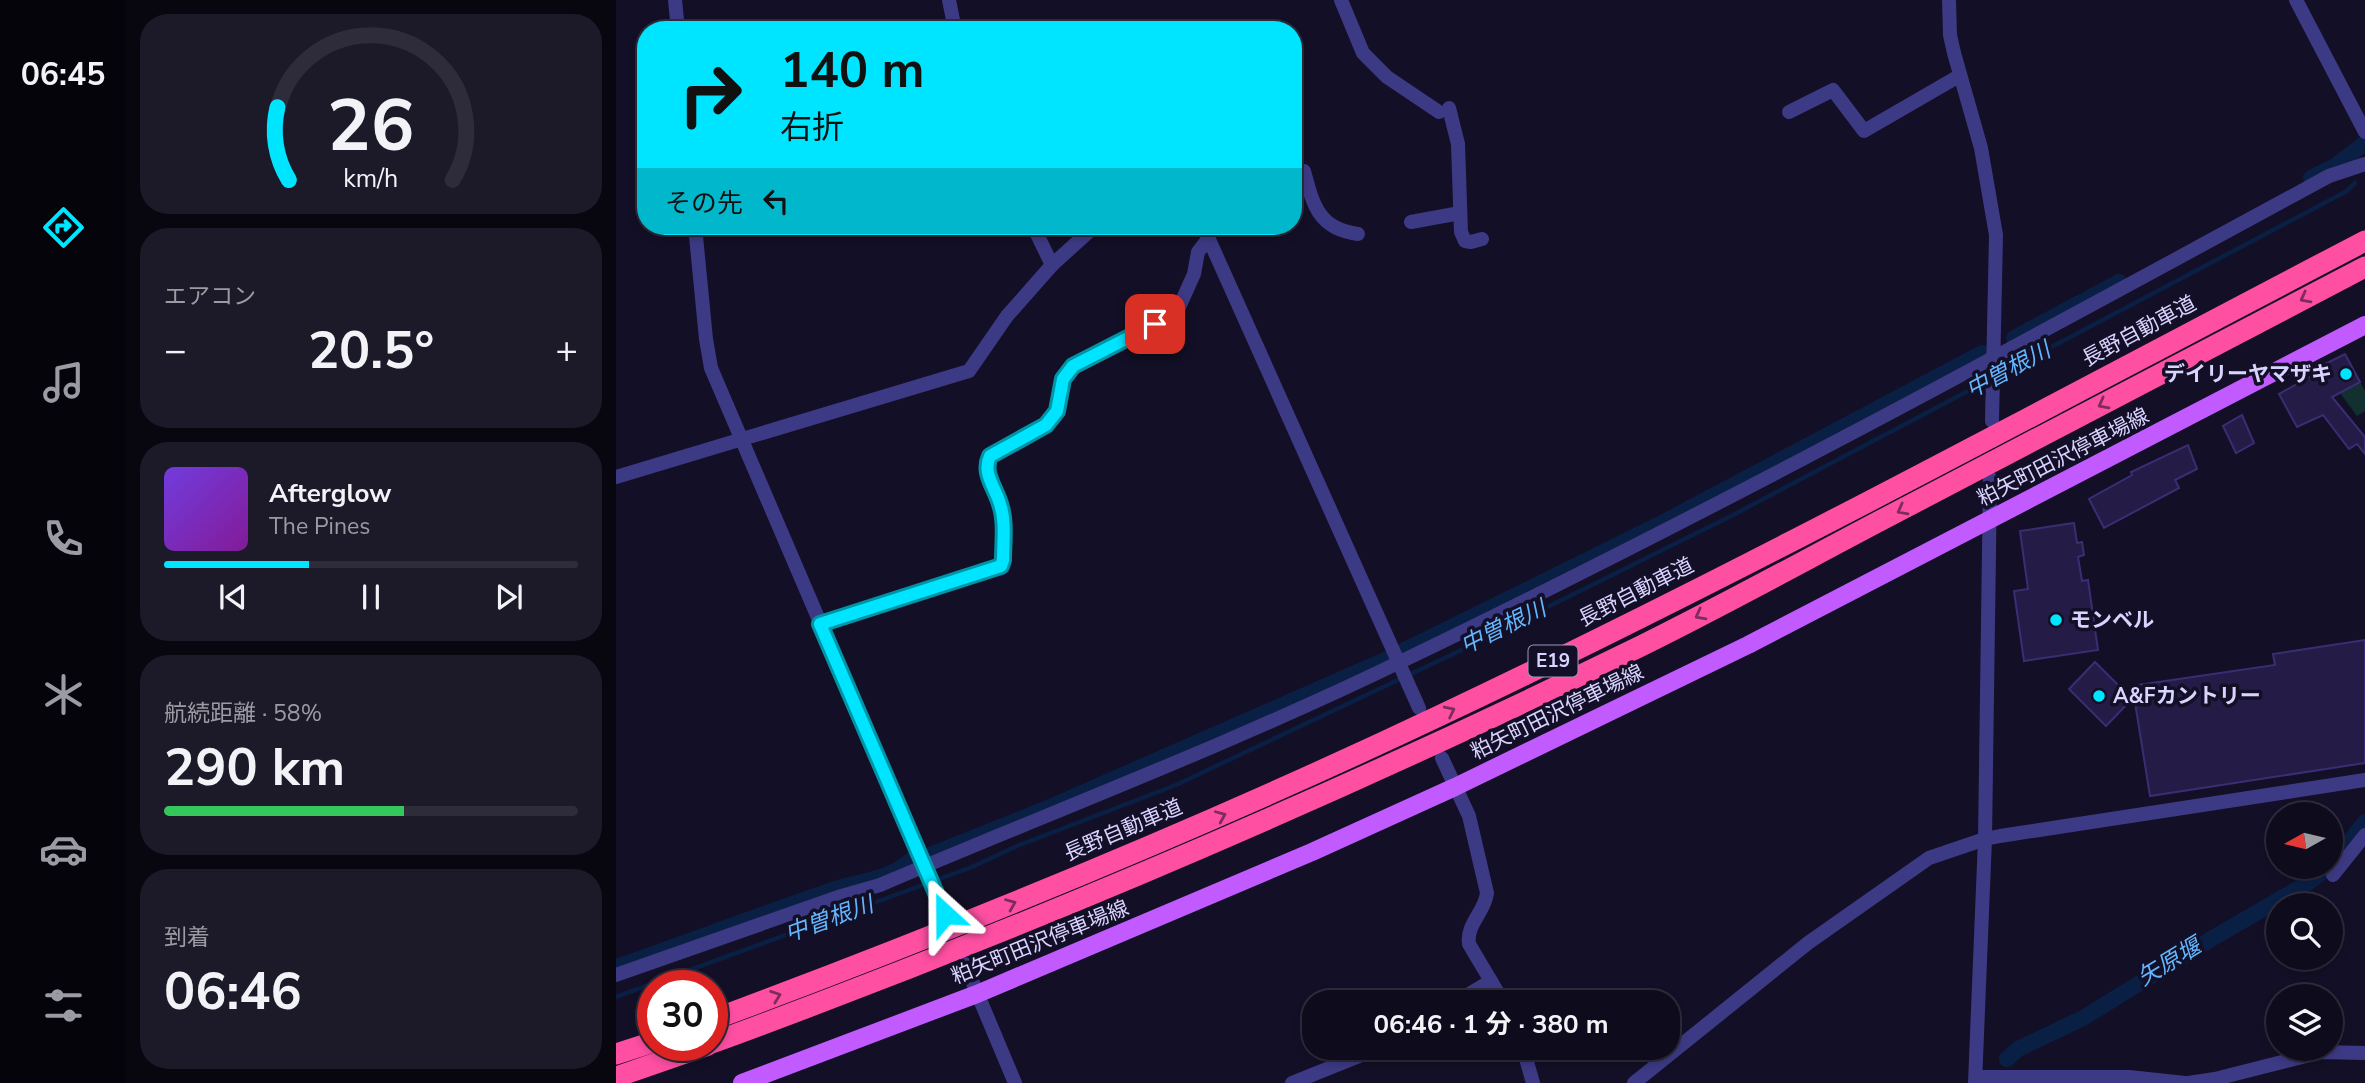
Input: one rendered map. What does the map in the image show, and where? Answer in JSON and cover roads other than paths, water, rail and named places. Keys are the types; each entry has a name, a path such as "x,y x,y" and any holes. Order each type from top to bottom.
{"highway":[{"name":"長野自動車道","path":"728,1014 845,971 1048,889 1251,803 1441,715 1634,621 2365,241"},
{"name":"E19","path":"728,1037 1040,917 1452,736 1645,644 2365,267"},
{"path":"616,1054 637,1047"},
{"name":"E19","path":"616,1077 662,1061"}],"main road":[{"name":"粕矢町田沢停車場線","path":"742,1083 977,994 1312,852 1455,787 1748,645 2365,325"}],"street":[{"path":"675,0 677,21"},
{"path":"949,0 953,21"},
{"path":"1342,0 1363,53 1387,77 1444,110 1458,144 1461,232 1465,241 1482,239"},
{"path":"1950,0 1950,35 1959,76 1981,148 1996,235 1992,421"},
{"path":"2297,0 2365,132"},
{"path":"1789,112 1833,90 1864,131 1959,76"},
{"path":"616,975 838,897 880,885 1144,777 1399,663 1694,515 1994,358 2329,176 2365,164"},
{"path":"1304,171 1312,199 1321,216 1332,227 1358,234"},
{"path":"1410,222 1460,212"},
{"path":"696,235 711,368 945,914"},
{"path":"1037,235 1052,265"},
{"path":"616,477 970,371 1007,316 1052,265 1086,235"},
{"path":"820,624 1001,566 1002,514 987,472 990,456 1046,425 1057,411 1063,379 1073,366 1176,314 1194,274 1205,235"},
{"path":"1207,235 1419,708"},
{"path":"1990,478 1985,839 1975,1080 2129,1077 2187,1083 2322,1052 2365,1053"},
{"path":"1442,758 1469,816 1487,893 1486,903 1471,926 1469,944 1496,990"},
{"path":"1634,1083 1808,943 1928,858 1985,839 2365,780"},
{"path":"2343,862 2365,835"},
{"path":"965,964 1014,1083"},
{"path":"1476,990 1491,981"},
{"path":"1292,1083 1349,1060"},
{"path":"1526,1060 1533,1083"}],"waterway":[{"path":"2311,178 2335,166 2365,143"},
{"name":"中曽根川","path":"616,997 972,867 1017,846 1176,785 1451,655 1733,515 2347,191 2355,183"},
{"path":"2014,338 2119,282"},
{"path":"1403,651 1658,525 1982,353"},
{"path":"930,855 1050,807 1387,659"},
{"name":"矢原堰","path":"2343,850 2365,822"},
{"path":"616,967 835,889 884,876 910,861"},
{"name":"矢原堰","path":"2007,1059 2018,1049 2083,1018 2313,879"}],"place":[{"name":"デイリーヤマザキ","path":"2346,374"},
{"name":"モンベル","path":"2056,620"},
{"name":"A&Fカントリー","path":"2099,696"}]}
